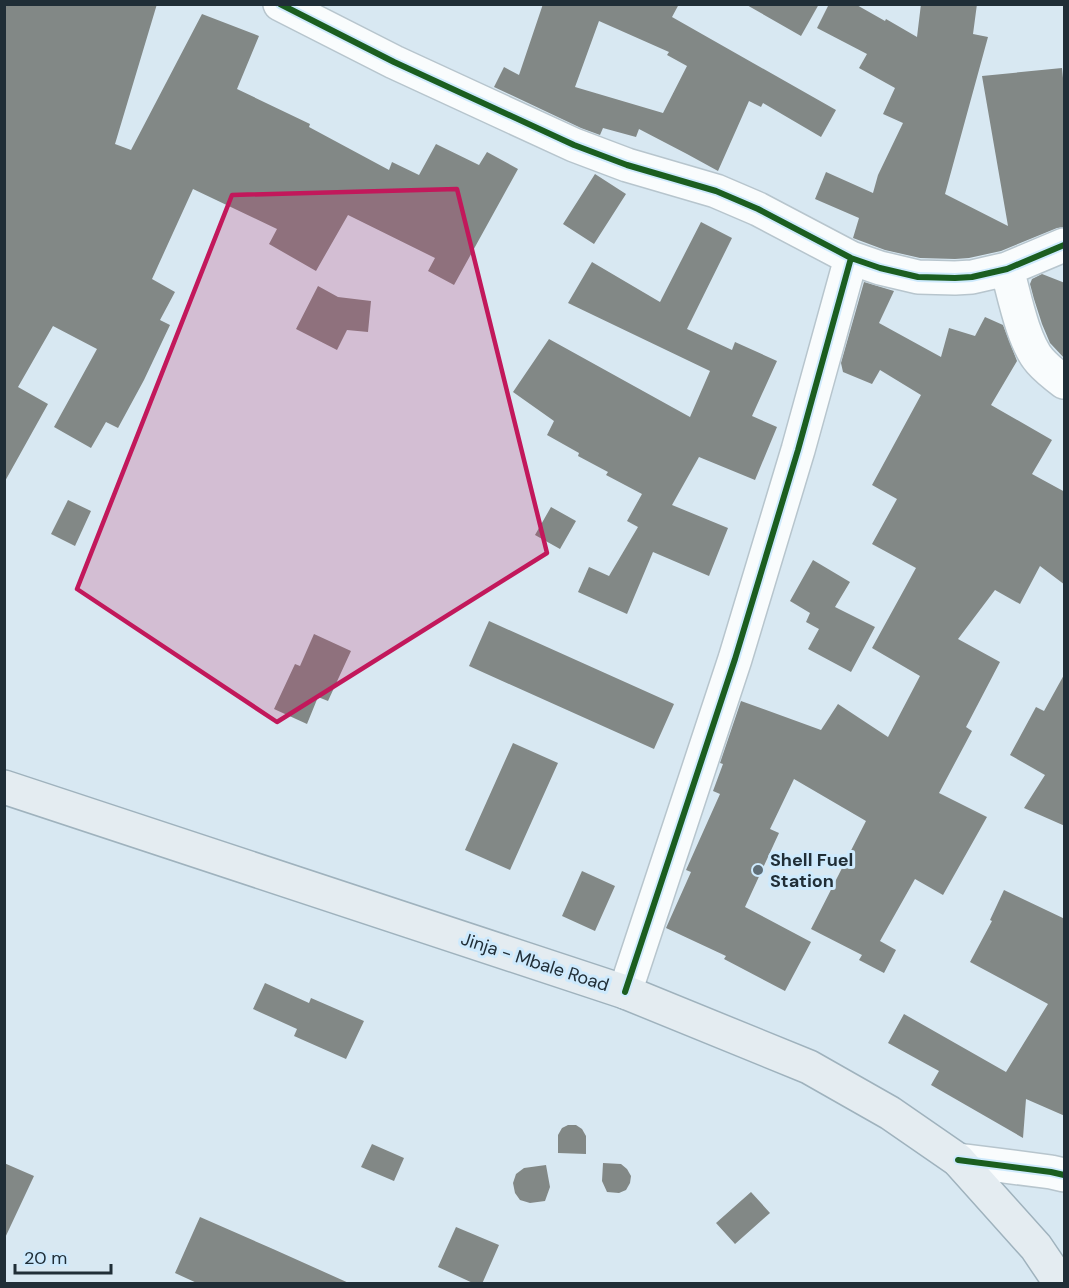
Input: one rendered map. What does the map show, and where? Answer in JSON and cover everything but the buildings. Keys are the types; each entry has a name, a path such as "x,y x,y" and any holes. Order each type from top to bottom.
{"main road":[{"name":"Jinja - Mbale Road","path":"4,788 625,992 809,1067 890,1113 957,1160 1036,1247 1060,1284"}],"street":[{"path":"280,4 394,62 574,145 627,165 716,191 758,209 851,258 880,268 918,277 972,276 1007,269 1065,245"},
{"path":"625,992 738,648 798,450 851,258"},
{"path":"1007,269 1028,342 1038,360 1065,382"},
{"path":"957,1160 1065,1175"}],"highlighted area":[{"path":"457,189 547,553 277,722 77,589 232,195"}],"cycle path":[{"path":"280,4 394,62 574,145 627,165 716,191 758,209 851,258 880,268 918,277 972,277 1007,269 1064,245"},
{"path":"625,992 735,659 798,450 851,258"},
{"path":"958,1160 1064,1175"}],"place":[{"name":"Shell Fuel Station","path":"758,870"}]}
